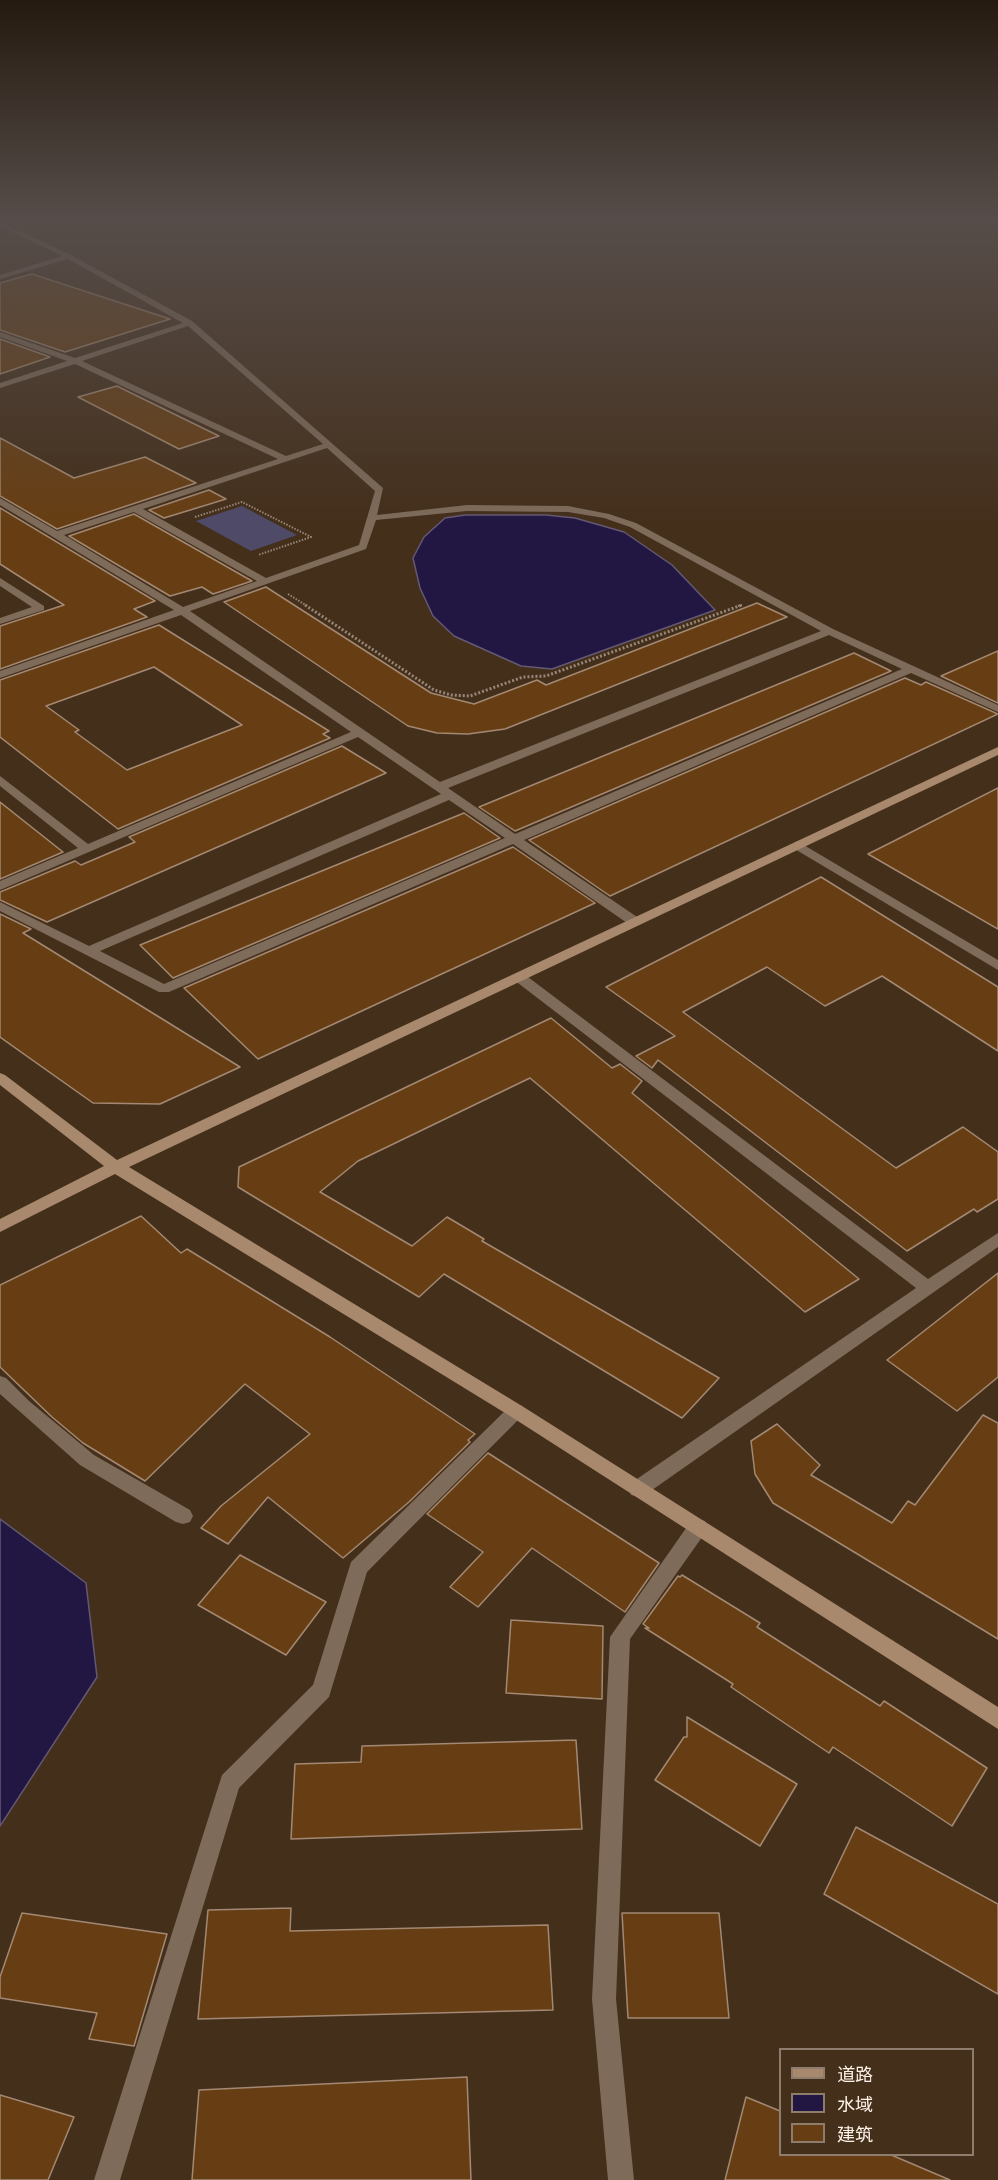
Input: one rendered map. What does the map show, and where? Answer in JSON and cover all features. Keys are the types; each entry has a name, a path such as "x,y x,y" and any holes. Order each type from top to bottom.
{"main road":[{"path":"0,1226 116,1167 998,751"},
{"path":"0,1078 116,1167 516,1411 998,1719"}],"street":[{"path":"0,386 189,323 380,490 363,546 0,675"},
{"path":"0,334 75,361 285,459"},
{"path":"56,535 329,445"},
{"path":"0,501 182,610 635,922"},
{"path":"371,518 467,508 568,509 606,516 633,525 829,632 998,709"},
{"path":"135,509 265,581"},
{"path":"0,581 40,608 0,621"},
{"path":"439,787 829,632"},
{"path":"0,906 164,989 911,669"},
{"path":"0,885 360,732"},
{"path":"0,780 87,849"},
{"path":"89,951 450,795"},
{"path":"797,845 998,966"},
{"path":"519,977 928,1288"},
{"path":"638,1489 998,1239"},
{"path":"0,1383 23,1406 87,1460 183,1516"},
{"path":"107,2180 230,1782 322,1690 358,1568 516,1411"},
{"path":"621,2180 604,1999 620,1636 698,1527"}],"path":[{"path":"195,517 242,502 311,537 234,564"},
{"path":"288,594 434,690 451,695 470,696 523,677 546,676 765,597"}],"shaded area":[{"path":"242,506 297,535 251,551 196,521"}],"water":[{"path":"465,515 546,515 575,518 624,532 672,565 715,610 552,669 521,666 454,636 433,616 420,588 413,558 424,537 445,518"},
{"path":"0,1519 86,1583 97,1677 0,1826"}],"building":[{"path":"0,322 161,322 65,352 0,330"},
{"path":"0,339 50,357 0,374"},
{"path":"117,386 219,436 179,449 78,397"},
{"path":"0,438 74,478 145,457 196,483 57,529 0,496"},
{"path":"209,490 226,499 164,518 149,510"},
{"path":"0,508 155,601 134,609 147,617 0,669 0,626 64,605 0,564"},
{"path":"134,514 252,581 213,594 202,587 170,596 69,536"},
{"path":"266,587 431,693 474,704 537,680 546,685 757,603 787,617 505,729 468,734 437,733 408,726 224,602"},
{"path":"159,625 329,731 323,734 330,738 118,829 0,737 0,680","holes":["154,667 242,725 127,770 75,732 79,730 46,706"]},
{"path":"998,651 998,703 941,676"},
{"path":"854,653 891,671 515,831 479,807"},
{"path":"905,678 921,685 926,682 998,714 610,896 529,840"},
{"path":"342,746 386,773 47,922 0,900 0,892 75,861 81,865 135,842 129,837"},
{"path":"998,788 998,929 868,854 894,841"},
{"path":"0,802 63,852 0,879"},
{"path":"464,813 500,838 173,978 140,945"},
{"path":"513,847 595,903 258,1059 184,988"},
{"path":"821,877 998,987 998,1051 882,976 825,1006 767,967 683,1012 896,1168 963,1127 998,1152 998,1199 977,1212 974,1209 907,1251 658,1060 652,1068 636,1056 675,1036 606,987"},
{"path":"0,914 31,929 23,933 240,1067 160,1104 93,1103 0,1037"},
{"path":"551,1018 612,1068 620,1064 642,1081 632,1093 859,1279 805,1312 530,1078 358,1161 320,1192 412,1246 447,1217 484,1239 482,1241 719,1378 682,1418 444,1274 419,1297 238,1187 239,1167"},
{"path":"141,1216 181,1253 187,1249 330,1337 475,1434 468,1440 470,1442 409,1502 343,1558 268,1497 228,1544 201,1528 221,1506 310,1434 245,1384 145,1481 83,1443 0,1367 0,1285"},
{"path":"998,1273 998,1377 957,1411 887,1360"},
{"path":"983,1415 998,1423 998,1639 773,1503 755,1474 751,1441 777,1424 820,1465 811,1475 892,1523 908,1501 915,1505"},
{"path":"488,1453 659,1563 625,1612 532,1548 478,1607 450,1587 483,1552 427,1514"},
{"path":"240,1555 326,1602 286,1655 198,1605"},
{"path":"682,1575 760,1623 757,1627 880,1706 884,1701 987,1768 952,1826 833,1747 829,1753 731,1687 733,1684 645,1628 649,1628 643,1624 678,1576"},
{"path":"511,1620 603,1626 602,1699 506,1693"},
{"path":"687,1717 797,1784 760,1846 655,1780 684,1737 687,1737"},
{"path":"576,1740 582,1829 291,1839 295,1764 361,1762 362,1746"},
{"path":"856,1827 998,1904 998,1994 824,1894"},
{"path":"291,1908 290,1931 548,1925 553,2010 198,2019 208,1910"},
{"path":"22,1913 167,1934 134,2046 89,2039 97,2013 0,1998 0,1977"},
{"path":"622,1913 719,1913 729,2018 628,2018"},
{"path":"467,2077 471,2180 192,2180 199,2090"},
{"path":"0,2095 74,2117 48,2180 0,2180"},
{"path":"746,2097 779,2111 779,2156 894,2156 950,2180 725,2180"}]}
